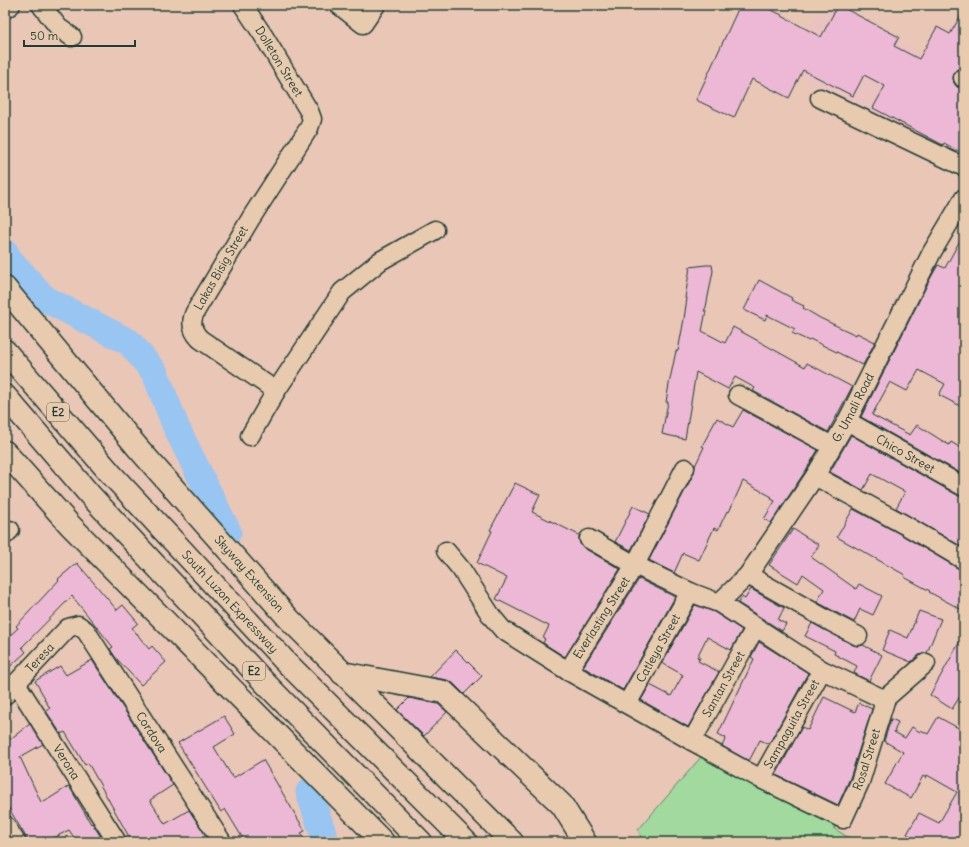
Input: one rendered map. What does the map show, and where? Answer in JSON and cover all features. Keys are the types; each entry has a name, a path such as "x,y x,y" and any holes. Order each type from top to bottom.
{"highway":[{"name":"Skyway Extension","path":"5,288 138,448 285,614 342,673 512,842"},
{"name":"South Luzon Expressway","path":"5,351 111,474 279,654 466,842"},
{"name":"E2","path":"5,396 90,495 262,679 422,842"},
{"name":"E2","path":"5,452 70,525 382,842"},
{"path":"342,673 444,692 562,805 585,842"}],"street":[{"path":"5,9 11,5"},
{"path":"41,5 59,28 72,37"},
{"name":"Dolleton Street","path":"243,5 263,35 309,111 312,119"},
{"path":"339,5 363,24 376,5"},
{"path":"820,98 964,167"},
{"name":"Lakas Bisig Street","path":"276,391 200,340 192,327 192,318 251,218 309,128 312,119"},
{"name":"G. Umali Road","path":"719,603 748,575 815,476 847,421 932,252 964,198"},
{"path":"250,436 276,391 342,292 380,261 435,230"},
{"path":"738,395 832,446"},
{"name":"Chico Street","path":"847,421 964,488"},
{"name":"Everlasting Street","path":"568,671 635,565 685,468"},
{"path":"815,476 906,525 964,560"},
{"path":"589,540 690,592 719,603 755,628 822,670 879,698 886,698 926,663"},
{"path":"446,551 461,568 492,617 503,630 568,671 761,779"},
{"path":"748,575 858,636"},
{"name":"Catleya Street","path":"627,704 690,592"},
{"name":"Teresa","path":"11,689 68,628 78,625"},
{"name":"Cordova","path":"78,625 86,631 222,842"},
{"name":"Santan Street","path":"692,741 755,628"},
{"name":"Sampaguita Street","path":"761,779 822,670"},
{"name":"Verona","path":"11,689 115,841"},
{"name":"Rosal Street","path":"761,779 843,819 860,782 886,698"},
{"path":"5,825 16,842"}],"shaded area":[{"path":"825,5 839,5 964,79 964,160 781,68"}],"green space":[{"path":"701,757 844,824 833,828 856,842 643,842 638,830"}],"building":[{"path":"740,5 761,5 821,37 838,5 899,37 894,46 919,59 937,27 950,34 964,10 964,68 957,69 953,78 957,87 964,88 964,154 944,143 943,145 873,108 885,86 864,75 853,96 803,70 789,98 752,79 734,118 696,100"},
{"path":"964,233 964,408 939,395 945,384 919,370 907,391 890,382 872,415 910,435 917,425 949,445 951,442 964,450 964,475 861,417 930,279 938,265 945,268"},
{"path":"712,265 713,271 704,311 706,311 702,331 725,343 733,327 805,367 807,363 852,387 828,432 753,391 755,388 735,377 728,389 696,372 685,439 662,434 668,402 666,402 669,384 676,351 678,351 684,319 687,298 685,298 690,267"},
{"path":"759,280 792,298 791,300 804,306 803,308 820,318 875,342 863,365 810,339 809,341 792,333 795,329 767,315 765,320 744,310"},
{"path":"743,410 818,450 806,470 771,523 764,519 775,501 771,499 772,497 743,481 729,512 727,511 718,530 714,528 699,560 683,553 674,573 649,560 694,473 695,466 704,447 702,446 717,418 733,427"},
{"path":"851,435 959,496 964,497 964,548 896,508 905,492 872,474 863,490 830,472"},
{"path":"515,483 540,495 532,512 579,535 580,544 584,548 620,569 565,657 543,643 545,639 543,638 549,626 496,599 507,578 477,563 492,531 490,530"},
{"path":"633,506 650,514 631,550 615,542"},
{"path":"853,509 900,534 959,569 964,570 964,611 904,577 905,575 837,537"},
{"path":"793,529 819,545 811,557 856,589 859,584 882,596 873,615 860,609 854,622 817,602 824,589 803,574 798,583 769,565"},
{"path":"77,563 117,610 123,605 138,623 132,628 149,649 152,646 166,662 141,685 116,658 110,649 113,647 72,596 22,647 26,652 5,671 5,640 18,628 16,626 59,580 58,579"},
{"path":"639,579 675,597 623,690 583,667"},
{"path":"751,589 784,608 778,620 786,624 782,631 738,603 742,597 745,599"},
{"path":"695,605 714,612 742,630 731,650 707,637 697,657 700,658 698,661 719,672 688,727 641,700 650,685 671,696 683,675 662,663"},
{"path":"919,611 941,619 927,653 919,655 911,662 882,650 890,630 908,638"},
{"path":"812,623 853,645 863,645 882,655 869,681 854,673 857,666 834,654 835,651 805,636"},
{"path":"964,634 964,690 952,709 930,695"},
{"path":"759,642 808,673 769,744 760,740 749,761 722,746 726,738 718,734 754,659 751,657"},
{"path":"456,650 482,676 464,694 453,683 447,680 430,677"},
{"path":"92,660 173,785 150,800 165,824 189,810 210,842 132,842 88,763 85,765 65,732 61,734 46,711 50,708 35,681 60,666 66,675"},
{"path":"824,697 855,712 859,703 872,709 850,778 838,805 776,775 802,727 808,730"},
{"path":"409,698 438,704 447,712 424,736 397,710"},
{"path":"224,716 235,734 214,747 233,778 263,760 305,831 301,833 306,842 245,842 225,809 221,812 178,743"},
{"path":"938,717 964,731 964,842 920,842 907,834 919,813 939,823 957,792 927,775 926,778 923,776 911,798 885,784 903,752 884,741 891,719 898,722 894,732 905,738 912,727 920,732 921,730 928,734"},
{"path":"30,724 43,744 20,757 41,802 44,802 69,786 91,824 92,823 104,842 77,842 69,830 46,842 29,842 5,802 5,743"}],"waterway":[{"path":"5,252 8,258 45,299 129,342 155,373 176,427 228,532"},
{"path":"309,792 326,842"}]}
